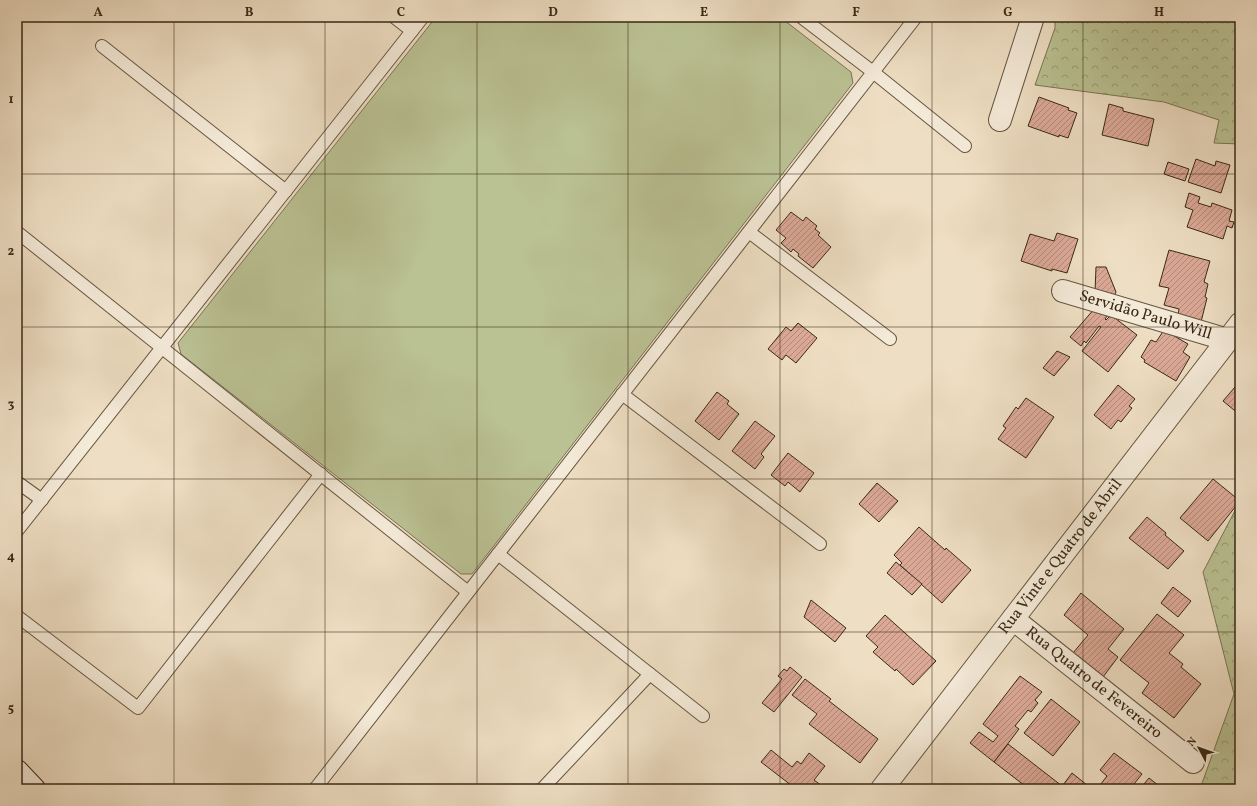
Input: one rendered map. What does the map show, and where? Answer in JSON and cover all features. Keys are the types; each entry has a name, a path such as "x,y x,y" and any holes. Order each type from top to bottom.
{"street":[{"path":"1000,120 1033,17"},
{"name":"Servidão Paulo Will","path":"1063,291 1234,332"},
{"name":"Rua Vinte e Quatro de Abril","path":"882,789 1234,332"},
{"name":"Rua Quatro de Fevereiro","path":"1014,619 1193,762"},
{"path":"17,771 34,789"}],"lane":[{"path":"394,17 412,31"},
{"path":"17,531 423,17"},
{"path":"801,17 873,72 965,146"},
{"path":"315,789 916,17"},
{"path":"102,46 286,192"},
{"path":"17,232 468,592"},
{"path":"748,232 890,339"},
{"path":"622,394 820,544"},
{"path":"17,616 138,708 321,474"},
{"path":"17,482 42,500"},
{"path":"498,554 703,716"},
{"path":"542,789 650,674"}],"green space":[{"path":"436,17 780,17 851,72 853,83 472,574 461,574 181,354 178,343"},
{"path":"1055,17 1240,17 1240,144 1214,143 1219,120 1164,102 1035,85 1055,28"},
{"path":"1240,501 1240,789 1200,789 1234,694 1203,572"}],"building":[{"path":"1039,97 1069,108 1068,110 1077,113 1068,138 1059,135 1059,137 1028,126"},
{"path":"1109,104 1123,108 1123,111 1154,119 1148,146 1102,135"},
{"path":"1196,159 1215,166 1216,161 1230,165 1221,193 1188,182"},
{"path":"1168,162 1189,169 1185,181 1164,174"},
{"path":"1189,193 1200,197 1198,203 1211,207 1212,203 1232,210 1229,221 1234,222 1232,228 1227,226 1223,239 1187,227 1193,210 1185,207"},
{"path":"791,212 803,221 806,217 817,226 815,229 820,233 818,235 831,247 813,268 798,256 799,254 793,249 791,252 781,243 786,238 776,230"},
{"path":"1057,233 1078,239 1067,273 1052,269 1052,271 1021,261 1030,234 1054,241"},
{"path":"1169,250 1210,261 1204,282 1208,284 1205,297 1207,298 1201,322 1178,316 1179,309 1164,305 1169,288 1159,286"},
{"path":"1096,267 1106,267 1116,292 1113,298 1095,292"},
{"path":"1095,308 1110,312 1105,319 1106,320 1111,315 1137,335 1108,372 1082,351 1101,327 1099,326 1086,343 1084,341 1081,346 1070,337"},
{"path":"798,323 817,338 796,363 786,355 782,360 768,349 786,327 791,331"},
{"path":"1164,330 1188,344 1183,352 1190,357 1176,381 1144,362 1145,360 1141,357 1151,340 1156,342"},
{"path":"1057,351 1070,357 1054,376 1043,368"},
{"path":"1240,370 1240,380 1235,377"},
{"path":"1118,385 1135,399 1129,406 1132,408 1121,422 1118,420 1111,429 1094,415"},
{"path":"1235,387 1240,391 1240,415 1223,401"},
{"path":"717,392 729,401 727,404 739,414 719,440 695,421"},
{"path":"1026,398 1054,417 1026,458 998,439 1006,428 1003,426 1016,407 1018,409"},
{"path":"755,421 775,436 761,454 764,457 755,469 732,451"},
{"path":"788,453 814,473 800,492 788,482 785,486 771,475"},
{"path":"1213,479 1240,501 1208,541 1180,518"},
{"path":"877,483 898,501 879,522 859,504"},
{"path":"1147,517 1184,551 1168,569 1129,538"},
{"path":"919,527 971,570 942,603 900,565 902,563 894,555"},
{"path":"896,562 922,584 912,595 887,573"},
{"path":"1173,587 1191,601 1178,617 1161,603"},
{"path":"1081,593 1124,629 1108,649 1118,657 1103,677 1073,653 1088,635 1064,615"},
{"path":"811,600 846,628 835,642 804,617"},
{"path":"1157,614 1184,635 1169,653 1183,664 1181,667 1201,684 1174,718 1142,693 1149,683 1120,660"},
{"path":"885,615 936,661 913,685 896,669 895,671 873,652 878,647 866,636"},
{"path":"790,667 802,677 774,712 762,703 782,679 778,676 784,669 787,671"},
{"path":"1020,676 1042,692 1035,700 1038,703 1031,712 1028,710 1015,726 1019,729 994,762 970,743 979,732 993,742 998,736 983,724"},
{"path":"805,679 831,699 829,701 878,739 860,763 809,724 817,714 792,695"},
{"path":"1051,699 1080,722 1053,756 1024,733"},
{"path":"1008,744 1062,786 1060,789 1029,789 994,762"},
{"path":"771,750 792,767 797,761 801,764 809,753 825,766 814,780 822,786 820,789 796,789 761,762"},
{"path":"1114,753 1142,774 1130,789 1097,789 1107,776 1100,770"},
{"path":"1072,773 1092,789 1060,789"},
{"path":"1149,778 1163,789 1140,789"}]}
